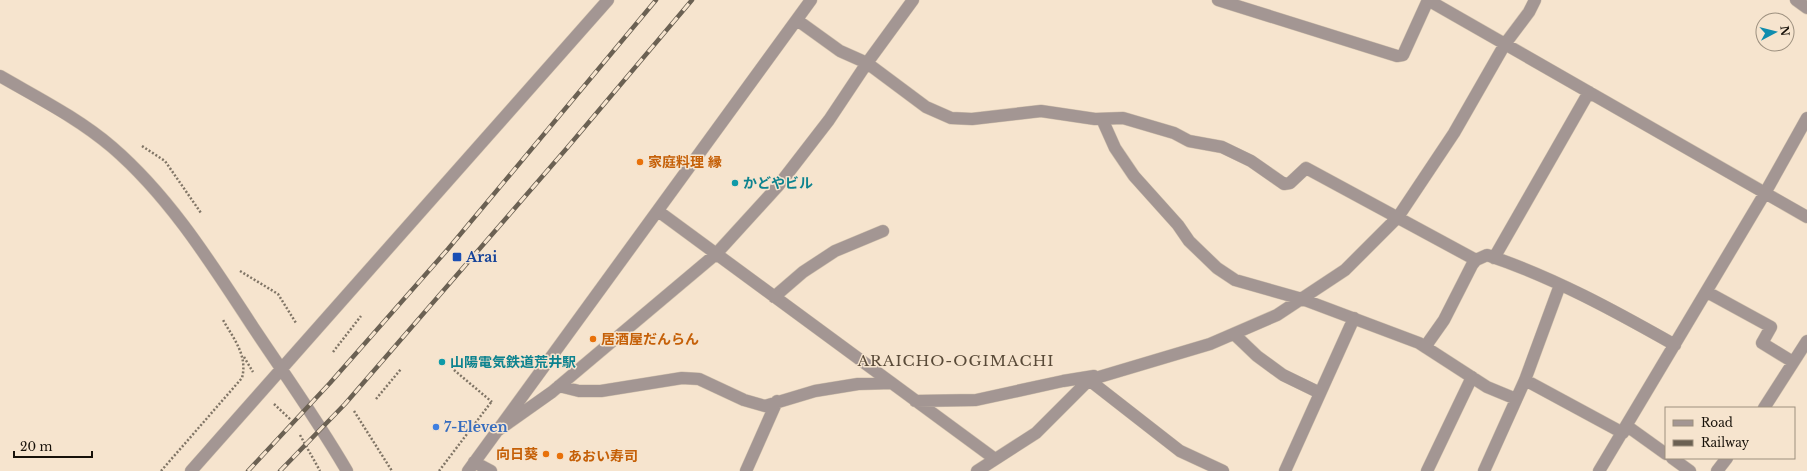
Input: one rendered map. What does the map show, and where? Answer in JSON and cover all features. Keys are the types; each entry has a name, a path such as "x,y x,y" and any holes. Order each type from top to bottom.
{"street":[{"path":"191,471 608,0"},
{"path":"491,471 471,466 811,0"},
{"path":"497,431 559,386 716,254 778,186 829,120 867,63 913,0"},
{"path":"1218,0 1248,4 1397,56 1403,54 1428,0 1807,217"},
{"path":"977,471 1036,433 1089,380 1210,344 1234,334 1277,315 1345,270 1398,217 1454,133 1505,44 1529,12 1535,0"},
{"path":"1796,0 1807,8"},
{"path":"797,20 840,51 867,63 926,107 951,118 972,119 1041,111 1095,119 1123,118 1174,133 1189,140 1222,147 1251,161 1284,184 1290,183 1306,168 1476,260"},
{"path":"0,76 74,120 111,146 146,179 186,228 311,412 347,471"},
{"path":"1494,258 1589,92"},
{"path":"1599,471 1676,345 1807,118"},
{"path":"1102,119 1115,148 1134,176 1178,225 1189,241 1217,268 1235,280 1302,299 1419,342 1487,387 1516,399"},
{"path":"658,211 996,459"},
{"path":"774,297 803,272 835,251 883,231"},
{"path":"1425,347 1444,320 1476,260 1487,255 1560,285 1629,318 1676,345"},
{"path":"1484,471 1525,380 1560,285"},
{"path":"1707,292 1771,327 1762,343 1793,362"},
{"path":"1285,471 1354,318"},
{"path":"1234,334 1257,356 1283,375 1320,393"},
{"path":"1765,407 1807,341"},
{"path":"915,401 976,400 1064,381 1107,374"},
{"path":"1427,471 1472,377"},
{"path":"559,386 579,391 601,391 682,378 699,379 744,400 765,406 815,390 858,384 892,383"},
{"path":"1089,380 1180,451 1223,471"},
{"path":"1525,380 1625,430 1665,453"},
{"path":"746,471 777,401"},
{"path":"1673,459 1690,471"},
{"path":"1717,471 1726,459"}],"path":[{"path":"240,270 278,294 297,325"},
{"path":"332,352 362,316"},
{"path":"221,317 263,390 277,408 293,422"},
{"path":"161,471 242,378 244,362 241,352"},
{"path":"376,399 400,369"},
{"path":"454,370 492,402"},
{"path":"354,411 392,471"},
{"path":"299,433 320,471"}],"railway":[{"path":"248,471 330,383 448,249 656,0"},
{"path":"280,471 345,404 567,148 692,0"}],"place":[{"name":"家庭料理 縁","path":"640,162"},
{"name":"かどやビル","path":"735,183"},
{"name":"Arai","path":"457,257"},
{"name":"居酒屋だんらん","path":"593,339"},
{"name":"山陽電気鉄道荒井駅","path":"442,362"},
{"name":"7-Eleven","path":"436,427"},
{"name":"向日葵","path":"546,454"},
{"name":"あおい寿司","path":"560,456"}],"district":[{"name":"ARAICHO-OGIMACHI","path":"956,361"}]}
